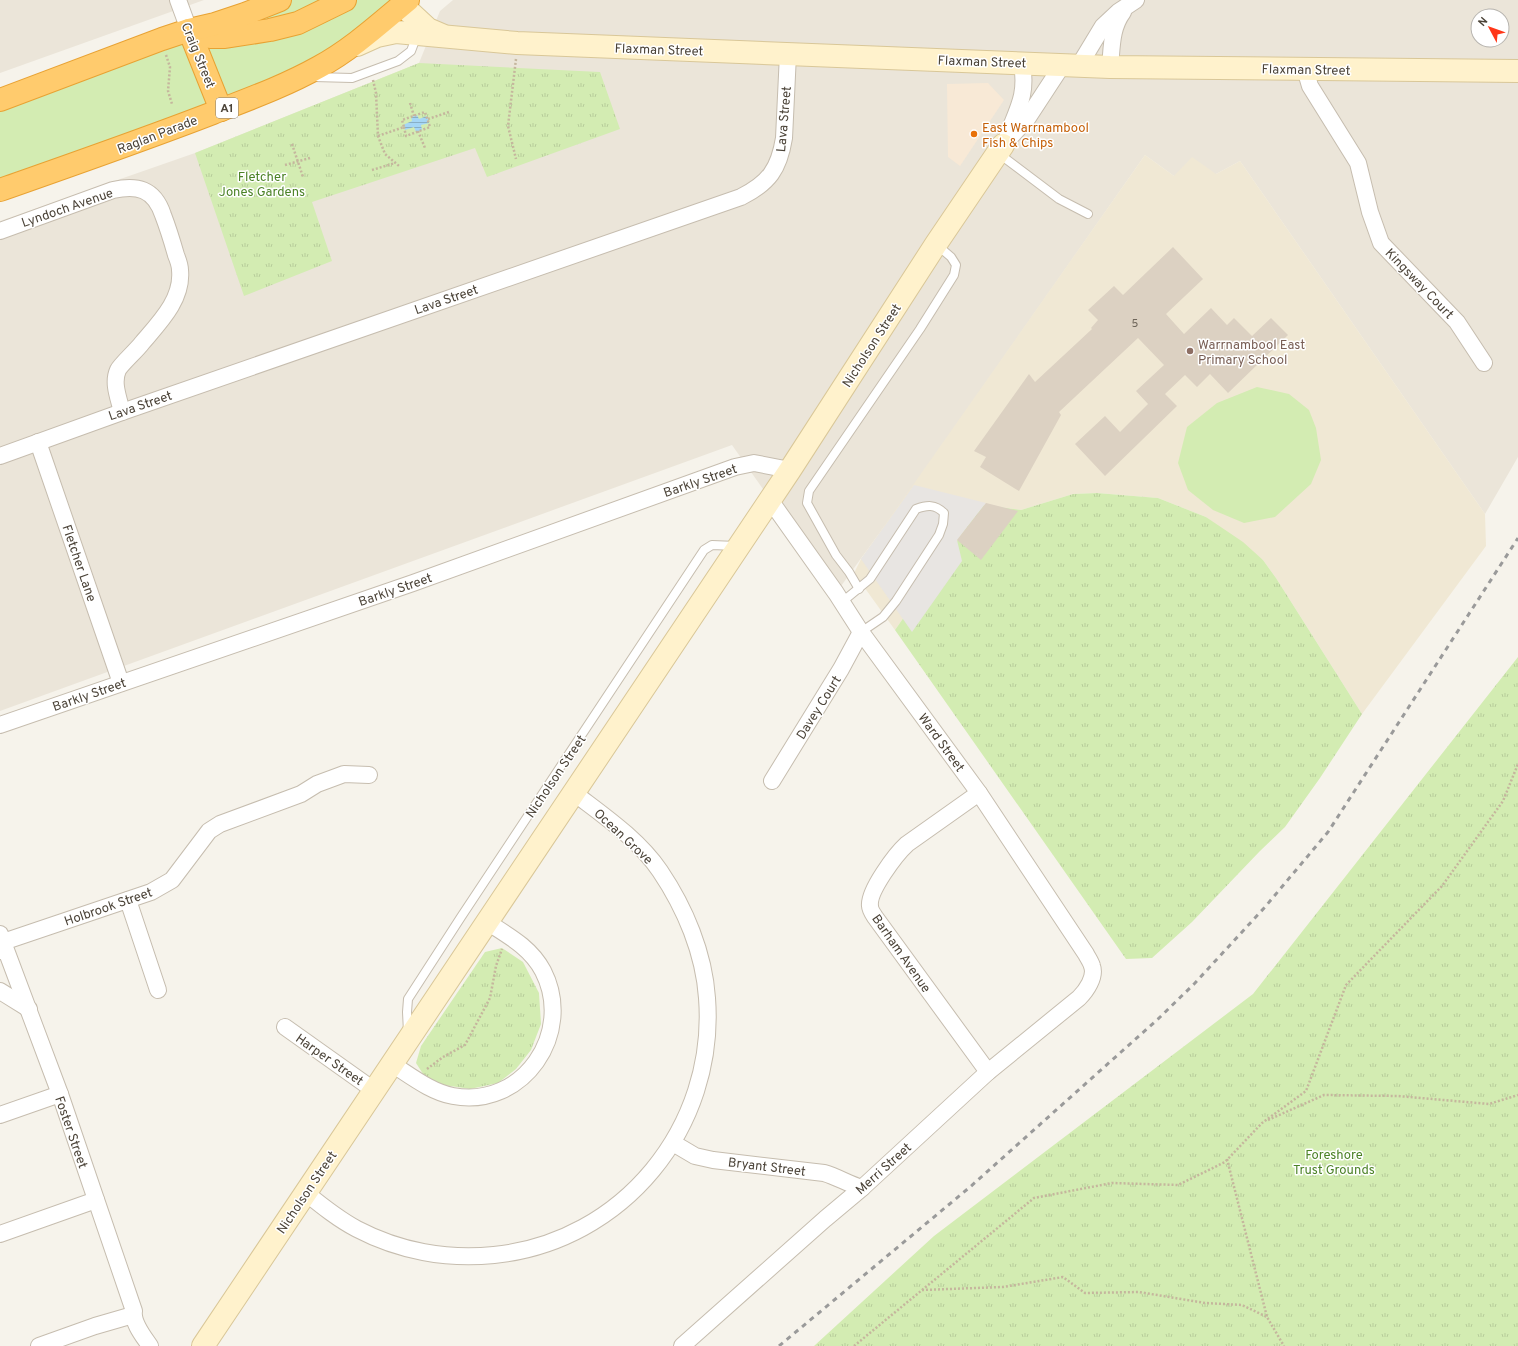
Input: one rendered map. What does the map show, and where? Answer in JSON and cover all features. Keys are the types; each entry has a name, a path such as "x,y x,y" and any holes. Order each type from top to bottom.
{"highway":[{"path":"0,100 189,30 245,14 280,0"},
{"path":"189,30 210,37 225,37 270,30 298,23 345,0"},
{"name":"Raglan Parade","path":"0,190 248,100 294,80 319,67 365,37 401,2"},
{"name":"Craig Street","path":"189,30 221,110"}],"street":[{"name":"Craig Street","path":"178,0 189,30"},
{"name":"Nicholson Street","path":"203,1346 790,470 936,244 1001,149 1103,26 1118,12 1134,1"},
{"path":"1110,66 1114,28 1118,19 1134,1"},
{"name":"Flaxman Street","path":"401,2 420,29"},
{"name":"Flaxman Street","path":"349,48 381,35 428,29 447,38 517,43 788,54 1110,66 1518,71"},
{"name":"Lava Street","path":"0,456 752,192 760,187 774,172 782,151 788,54"},
{"name":"Nicholson Street","path":"1001,149 1024,93 1022,63"},
{"name":"Kingsway Court","path":"1305,69 1310,86 1358,163 1370,212 1381,243 1457,322 1484,363"},
{"name":"Lyndoch Avenue","path":"0,231 113,190 127,187 143,189 154,198 162,212 180,269 178,290 170,310 134,354 118,369 116,381 117,393 122,412"},
{"name":"Fletcher Lane","path":"38,442 121,683"},
{"name":"Barkly Street","path":"0,725 413,583 735,467 754,463 790,470"},
{"name":"Ward Street","path":"770,500 842,602 861,632 979,793 1086,954 1093,967 1092,976 1085,991"},
{"name":"Davey Court","path":"772,781 841,669 861,632"},
{"name":"Holbrook Street","path":"1,943 151,892 172,880 209,831 220,824 301,794 317,784 344,774 369,775"},
{"name":"Ocean Grove","path":"306,1193 337,1218 357,1229 412,1250 459,1257 482,1257 506,1254 540,1246 570,1235 596,1220 632,1193 649,1176 673,1142 694,1101 701,1076 708,1038 706,984 698,950 688,922 674,893 658,869 640,848 619,828 574,793"},
{"name":"Barham Avenue","path":"979,793 899,851 872,893 870,906 875,917 988,1072"},
{"path":"128,900 158,990"},
{"path":"392,1064 439,1093 454,1097 470,1098 488,1095 517,1082 540,1058 547,1043 553,1017 553,1003 543,970 528,950 487,922"},
{"name":"Foster Street","path":"1,943 29,1009 60,1094 134,1311 140,1338 150,1346"},
{"path":"0,991 29,1009"},
{"name":"Merri Street","path":"682,1346 862,1188 988,1072 1055,1019 1085,991"},
{"name":"Harper Street","path":"284,1027 375,1091"},
{"path":"0,1115 60,1094"},
{"name":"Bryant Street","path":"673,1142 695,1156 713,1160 824,1173 839,1177 851,1185 862,1188"},
{"path":"0,1234 96,1200"},
{"path":"39,1346 95,1326 134,1315"}],"lane":[{"path":"294,80 313,77 352,78 398,61 408,55 420,29"},
{"path":"1001,149 1059,200 1088,214"},
{"path":"859,589 849,572 836,555 807,503 809,491 920,329 954,275 956,265 951,257 936,244"},
{"path":"842,602 870,579 916,509 925,505 938,508 944,513 943,524 939,535 896,601 883,617 861,632"},
{"name":"Nicholson Street","path":"409,1039 407,1012 408,999 704,550 712,545 739,546"}],"path":[{"path":"516,159 508,126 517,43"},
{"path":"166,54 170,67 168,91 172,104"},
{"path":"370,72 376,93 378,136 385,154 399,166"},
{"path":"410,103 414,116"},
{"path":"425,112 430,127 406,136 402,120 414,116 425,112"},
{"path":"428,119 449,112"},
{"path":"378,136 404,127"},
{"path":"418,131 425,148"},
{"path":"292,144 303,177"},
{"path":"285,165 310,158"},
{"path":"372,170 395,163"},
{"path":"854,1346 1034,1198 1112,1183 1178,1185 1225,1162 1262,1123 1306,1092 1346,985 1442,886 1503,802 1518,764"},
{"path":"422,1073 443,1057 464,1045 490,998 496,966 502,948 511,938"},
{"path":"1262,1123 1324,1095 1398,1096 1489,1104 1518,1095"},
{"path":"1227,1159 1267,1317 1284,1346"},
{"path":"922,1290 1003,1287 1063,1278 1085,1293 1139,1292 1205,1303 1242,1305 1267,1317"}],"shaded area":[{"path":"0,0 204,0 0,73"},
{"path":"453,0 1518,0 1518,457 1485,514 1240,161 1216,174 1174,176 1145,155 914,485 836,593 732,445 0,711 0,221 195,153 419,63 440,11"},
{"path":"988,83 1004,100 960,166 948,157 947,84"},
{"name":"Warrnambool East Primary School","path":"1145,155 1174,176 1192,157 1216,174 1240,161 1485,514 1486,546 1362,714 1276,578 1263,560 1206,517 1158,498 1097,493 1073,494 1021,510 982,505 895,630 854,573 861,559"},
{"path":"914,485 986,503 957,540 962,561 912,632 861,559"}],"green space":[{"path":"280,0 408,0 349,48 0,188 0,100"},
{"name":"Fletcher Jones Gardens","path":"419,63 600,72 620,129 487,177 475,148 312,202 332,261 244,296 195,153"},
{"path":"1257,387 1289,394 1309,410 1316,428 1321,460 1311,484 1275,517 1244,523 1213,510 1188,490 1178,463 1187,427 1217,403"},
{"path":"1097,493 1158,498 1206,517 1243,542 1263,560 1276,578 1362,714 1320,778 1285,827 1192,922 1152,958 1126,959 895,630 982,505 1021,510 1073,494"},
{"name":"Foreshore Trust Grounds","path":"1518,657 1518,1346 814,1346 934,1236 1253,994"},
{"path":"502,948 523,962 539,993 541,1024 531,1050 516,1069 498,1083 470,1089 444,1085 425,1077 416,1063 421,1046 485,952"}],"water":[{"path":"417,115 419,119 427,116 429,123 421,125 422,130 416,132 414,127 405,130 403,125 412,121 411,117"}],"building":[{"path":"1173,247 1203,279 1166,314 1184,334 1211,308 1227,325 1234,318 1252,336 1271,318 1288,335 1228,393 1210,374 1197,387 1185,375 1165,394 1177,406 1105,476 1075,444 1105,416 1120,432 1148,404 1136,391 1164,365 1138,338 1059,412 1061,415 1019,491 980,467 986,457 974,451 1029,374 1035,382 1092,329 1091,328 1098,320 1088,310 1114,286 1123,295"},
{"path":"986,503 1018,511 981,560 957,540"}],"railway":[{"path":"779,1346 970,1187 1158,1019 1195,983 1265,907 1328,832 1518,538"}],"place":[{"name":"East Warrnambool Fish & Chips","path":"974,134"},
{"name":"Warrnambool East Primary School","path":"1190,351"}]}
